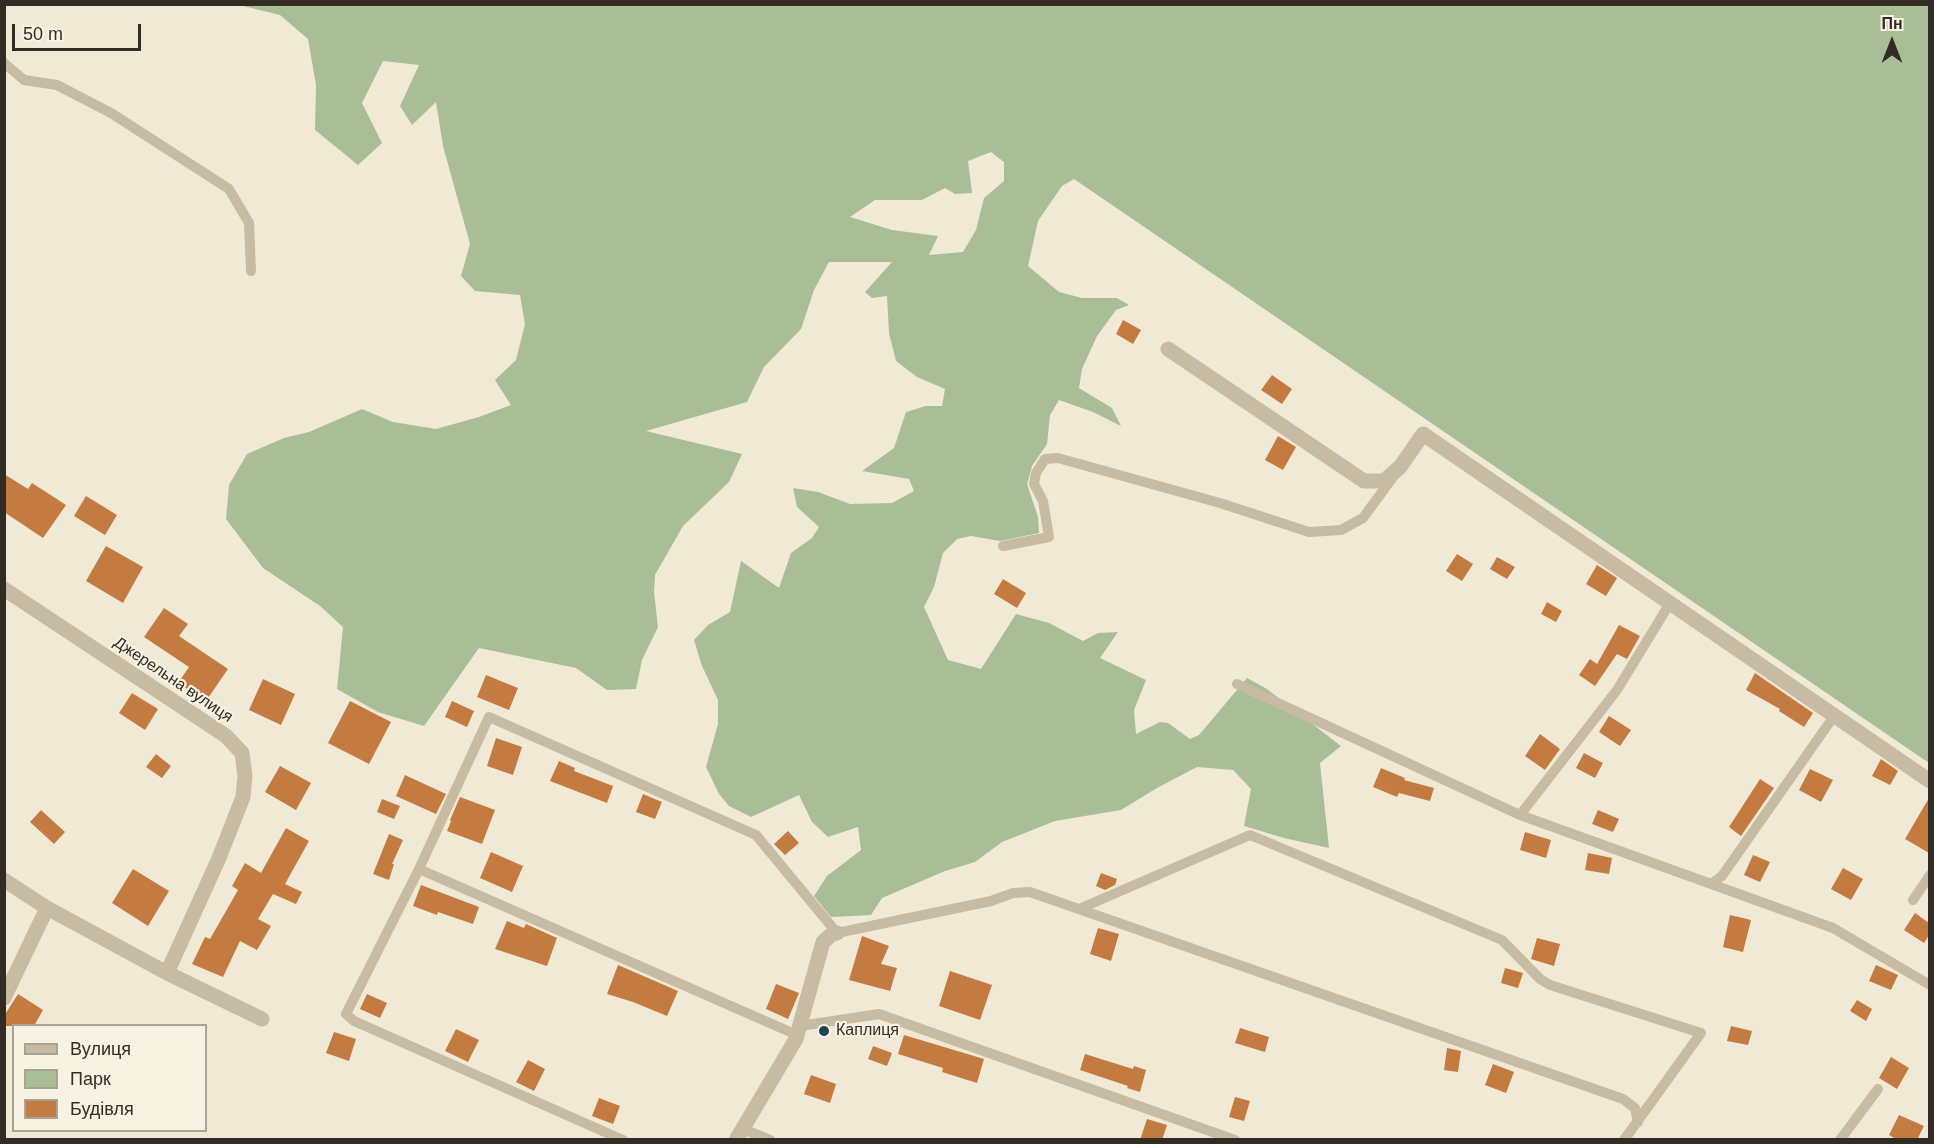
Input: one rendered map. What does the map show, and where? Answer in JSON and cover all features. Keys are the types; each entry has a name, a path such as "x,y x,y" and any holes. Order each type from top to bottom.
{"street":[{"path":"1168,349 1364,481 1384,481 1400,466 1423,434 1929,781"},
{"name":"Джерельна вулиця","path":"4,589 226,735 242,753 245,776 243,797 219,858 167,973"},
{"path":"4,880 47,908 167,973 262,1018"},
{"path":"4,998 47,908"},
{"path":"739,1134 798,1030 823,942 837,933"}],"lane":[{"path":"4,63 24,80 57,85 111,113 229,189 249,223 251,271"},
{"path":"1003,546 1049,537 1043,501 1034,484 1036,473 1046,459 1058,458 1220,503 1309,532 1341,530 1363,518 1400,466"},
{"path":"1520,815 1617,690 1670,603"},
{"path":"1237,684 1520,815 1833,928 1929,985"},
{"path":"1711,884 1722,876 1834,716"},
{"path":"623,1140 354,1021 346,1014 419,869 489,717 756,835 837,933 991,901 1013,893 1030,892 1623,1099 1635,1108 1638,1122"},
{"path":"1079,909 1250,835 1502,940 1540,979 1550,985 1701,1033 1624,1140"},
{"path":"419,869 798,1030 879,1014 1235,1140"},
{"path":"1913,900 1929,875"},
{"path":"1839,1140 1878,1089"},
{"path":"739,1134 770,1140"}],"green space":[{"path":"239,5 1929,5 1929,763 1074,179 1062,186 1038,221 1028,266 1059,292 1082,298 1117,298 1129,305 1116,310 1097,336 1082,369 1079,388 1112,408 1121,426 1093,412 1059,400 1050,415 1047,444 1032,466 1027,484 1038,517 1039,533 1000,541 971,536 957,539 943,553 934,587 924,607 948,660 981,669 1016,614 1049,623 1083,641 1098,633 1118,632 1100,658 1146,680 1134,710 1136,734 1160,722 1168,723 1190,739 1199,735 1247,678 1267,689 1341,746 1320,763 1329,848 1244,826 1251,789 1233,770 1197,767 1121,810 1055,821 1002,842 975,862 945,871 882,898 871,915 831,917 814,896 827,876 861,850 858,827 828,837 812,822 799,795 751,817 729,806 719,794 706,767 718,724 718,700 702,666 694,640 708,625 730,612 741,561 779,588 791,553 812,538 819,527 797,507 793,488 818,492 850,504 892,503 914,491 909,479 862,471 894,448 906,412 926,406 942,406 945,389 917,377 896,361 889,333 887,296 872,298 865,292 892,262 829,262 814,290 801,329 764,367 747,402 646,431 742,454 729,482 683,526 655,575 654,592 658,627 642,660 636,689 607,690 576,668 479,648 424,726 378,712 337,689 343,627 320,606 263,568 226,519 229,485 247,454 284,438 309,432 362,409 393,422 436,429 511,405 495,380 516,360 525,324 520,295 475,291 461,276 470,244 443,146 436,102 412,125 400,106 419,65 383,61 362,103 382,143 358,165 315,130 316,85 308,39 280,15","holes":["991,152 1004,162 1004,181 984,198 976,230 963,252 929,255 938,236 892,230 850,217 875,200 922,200 945,188 955,194 972,193 968,161"]}],"building":[{"path":"1123,320 1141,330 1133,344 1116,334"},
{"path":"1272,375 1292,389 1282,404 1261,390"},
{"path":"1278,436 1296,447 1283,470 1265,460"},
{"path":"4,474 28,489 32,483 66,505 43,538 4,512"},
{"path":"86,496 117,515 105,535 74,516"},
{"path":"106,546 143,567 123,603 86,581"},
{"path":"1457,554 1473,564 1462,581 1446,571"},
{"path":"1497,557 1515,567 1507,579 1490,569"},
{"path":"1597,565 1617,578 1606,596 1586,584"},
{"path":"1003,579 1026,593 1017,608 994,594"},
{"path":"1547,602 1562,611 1556,622 1541,614"},
{"path":"164,608 188,624 179,636 228,669 206,701 178,683 189,667 144,637"},
{"path":"1619,625 1640,636 1627,659 1617,654 1595,686 1579,675 1590,659 1597,664"},
{"path":"1755,673 1813,713 1804,727 1779,711 1780,709 1746,690"},
{"path":"486,675 518,688 509,710 477,697"},
{"path":"263,679 295,694 281,725 249,710"},
{"path":"132,693 158,709 145,730 119,713"},
{"path":"350,701 391,722 369,764 328,743"},
{"path":"452,701 474,711 467,727 445,717"},
{"path":"1609,716 1631,730 1620,746 1599,732"},
{"path":"1540,734 1560,749 1545,770 1525,756"},
{"path":"496,738 522,747 513,775 487,766"},
{"path":"1584,753 1603,763 1595,778 1576,768"},
{"path":"156,754 171,766 162,778 146,767"},
{"path":"1881,759 1898,771 1890,785 1872,776"},
{"path":"559,761 575,768 574,771 613,786 607,803 550,781"},
{"path":"280,766 311,783 296,810 265,792"},
{"path":"1381,768 1405,778 1404,780 1434,788 1430,801 1399,793 1397,797 1373,787"},
{"path":"1810,769 1833,780 1821,802 1799,790"},
{"path":"405,775 446,794 436,814 396,796"},
{"path":"1760,779 1774,788 1741,836 1729,827"},
{"path":"643,794 662,802 655,819 636,812"},
{"path":"460,797 495,810 482,844 447,831"},
{"path":"1929,798 1929,853 1905,839"},
{"path":"382,799 400,806 394,819 377,812"},
{"path":"41,810 65,832 54,844 30,822"},
{"path":"1598,810 1619,819 1613,832 1592,824"},
{"path":"286,828 309,841 285,884 302,892 296,904 273,894 258,919 271,926 257,950 240,941 223,977 192,964 205,937 210,939 238,890 232,886 245,863 261,873"},
{"path":"788,831 799,843 785,855 774,844"},
{"path":"1525,832 1551,840 1546,858 1520,850"},
{"path":"389,834 403,840 392,864 394,864 389,880 373,874"},
{"path":"491,852 523,866 512,892 480,878"},
{"path":"1588,853 1612,858 1609,874 1585,870"},
{"path":"1753,855 1770,862 1760,882 1744,875"},
{"path":"1843,868 1863,879 1851,900 1831,889"},
{"path":"133,869 169,891 148,926 112,903"},
{"path":"1101,873 1117,879 1115,885 1105,890 1096,886"},
{"path":"421,885 479,907 473,924 413,906"},
{"path":"1915,913 1929,923 1929,935 1924,943 1904,930"},
{"path":"1730,915 1751,920 1743,952 1723,947"},
{"path":"507,921 524,928 526,924 557,938 547,966 495,949"},
{"path":"1098,928 1119,934 1111,961 1090,954"},
{"path":"862,936 889,946 881,964 897,968 890,991 849,980"},
{"path":"1537,938 1560,944 1554,966 1531,959"},
{"path":"618,965 678,991 667,1016 607,994"},
{"path":"1876,965 1898,975 1891,990 1869,981"},
{"path":"1505,968 1523,973 1518,988 1501,983"},
{"path":"950,971 992,985 980,1020 939,1006"},
{"path":"776,984 799,993 788,1019 766,1009"},
{"path":"18,994 43,1010 35,1024 4,1026 4,1016"},
{"path":"367,994 387,1003 380,1018 360,1009"},
{"path":"1857,1000 1872,1009 1866,1021 1850,1011"},
{"path":"1731,1026 1752,1031 1748,1045 1727,1041"},
{"path":"1240,1028 1269,1037 1265,1052 1235,1043"},
{"path":"456,1029 479,1040 468,1062 445,1051"},
{"path":"334,1032 356,1039 349,1061 326,1053"},
{"path":"904,1035 984,1059 977,1083 942,1072 943,1068 898,1054"},
{"path":"873,1046 892,1053 887,1066 868,1059"},
{"path":"1447,1048 1461,1051 1458,1072 1444,1070"},
{"path":"1085,1054 1133,1069 1134,1066 1146,1070 1140,1092 1080,1070"},
{"path":"1891,1057 1909,1068 1897,1089 1879,1078"},
{"path":"528,1060 545,1069 534,1091 516,1082"},
{"path":"1493,1064 1514,1072 1506,1093 1485,1085"},
{"path":"811,1075 836,1084 830,1103 804,1094"},
{"path":"1235,1097 1250,1101 1244,1121 1229,1117"},
{"path":"599,1098 620,1106 613,1124 592,1116"},
{"path":"1899,1115 1924,1126 1917,1140 1898,1140 1889,1135"},
{"path":"1147,1119 1167,1125 1162,1140 1140,1140"}],"place":[{"name":"Каплиця","path":"824,1031"}]}
